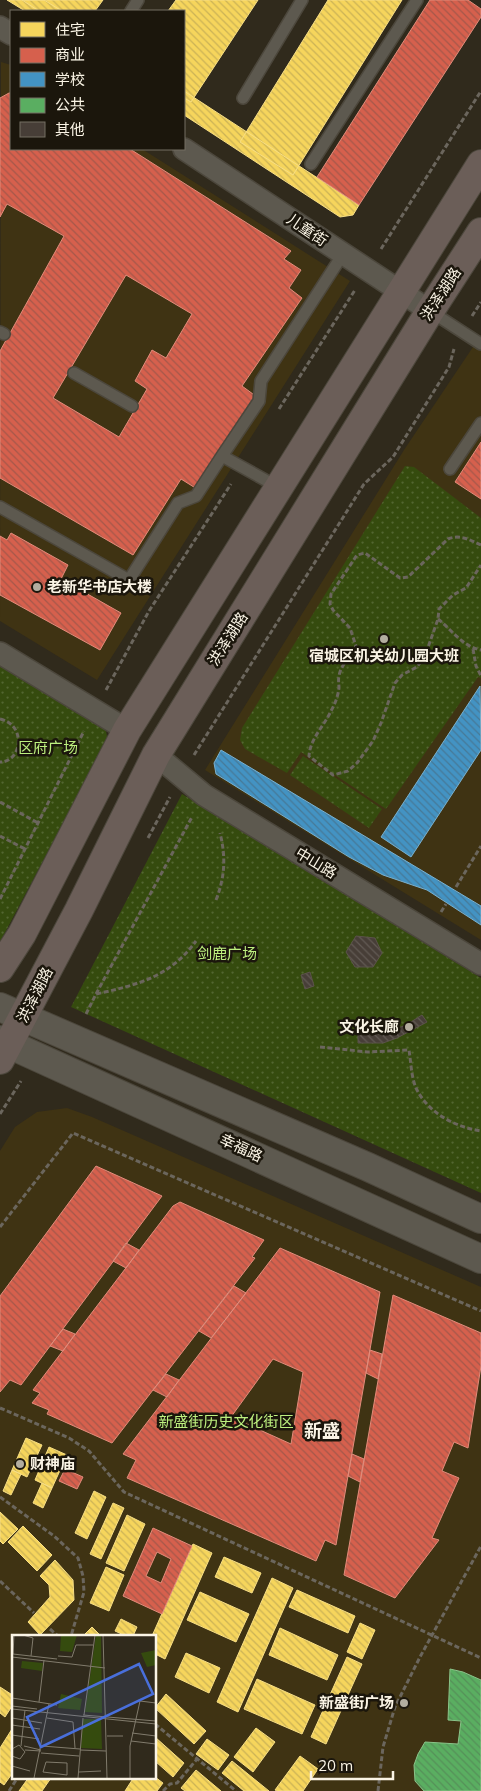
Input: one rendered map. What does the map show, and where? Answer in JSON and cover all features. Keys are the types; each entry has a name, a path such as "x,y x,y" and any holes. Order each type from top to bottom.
{"main road":[{"path":"0,968 22,934 128,730 481,164"},
{"name":"洪泽湖路","path":"3,1048 12,1012 156,755 430,311 481,232"},
{"path":"12,1012 368,1167 481,1219"},
{"name":"幸福路","path":"3,1048 37,1056 481,1258"}],"street":[{"name":"儿童街","path":"185,150 430,311"},
{"path":"0,653 128,730"},
{"name":"中山路","path":"156,755 204,795 481,964"}],"lane":[{"path":"243,98 302,0"},
{"path":"311,164 417,0"},
{"path":"0,507 128,580 178,503 196,496 259,401 262,381 343,254"},
{"path":"430,311 481,344"},
{"path":"74,373 132,406"},
{"path":"450,469 481,423"},
{"path":"222,456 278,487"}],"path":[{"path":"278,410 481,91"},
{"path":"145,845 181,776 364,484 393,456 449,367 456,340 481,302"},
{"path":"0,899 95,710 149,611 242,467"},
{"path":"481,545 463,537 454,536 448,539 408,577 400,578 365,553 357,555 331,594 330,604 333,610 350,628 356,646 353,654 343,664 336,699 331,712 309,748 309,756 333,775 348,771 357,763 372,741 381,723 395,682 402,675 417,667 425,656 438,619 439,609 453,595 466,588 481,565"},
{"path":"438,619 450,628 460,640 473,649 481,650"},
{"path":"473,649 476,666 481,676"},
{"path":"0,719 13,724 18,731 19,740 17,750 12,758 5,762 0,762"},
{"path":"204,795 220,832 224,852 223,872 216,900"},
{"path":"73,1038 204,795"},
{"path":"0,802 38,823"},
{"path":"0,836 25,850"},
{"path":"456,887 481,846"},
{"path":"96,994 147,980 174,966 196,941"},
{"path":"320,1047 368,1052 409,1050 416,1086 426,1104 443,1117 458,1125 481,1131"},
{"path":"0,1114 37,1056"},
{"path":"0,1227 73,1133 481,1310"},
{"path":"0,1408 69,1438 88,1451 124,1492 481,1658"},
{"path":"0,1497 54,1536 78,1558 84,1576 84,1592 71,1635"},
{"path":"378,1791 382,1747 395,1707 420,1657 481,1546"},
{"path":"0,1581 34,1613"},
{"path":"50,1629 57,1635"},
{"path":"156,1725 236,1791"},
{"path":"163,1791 170,1784 177,1783 197,1759"},
{"path":"9,1791 17,1778"}],"shaded area":[{"path":"1,62 10,65 10,150 144,150 350,281 97,680 0,621"},
{"name":"宿城区机关幼儿园大班","path":"481,335 481,940 205,770 404,450"},
{"name":"新盛街历史文化街区","path":"67,1108 92,1117 481,1287 481,1791 0,1791 0,1151 15,1127 37,1112"}],"green space":[{"name":"宿城区机关幼儿园大班","path":"405,466 414,467 481,518 481,678 478,677 386,809 301,752 287,773 245,749 240,740 242,728"},
{"name":"区府广场","path":"0,664 105,727 107,736 104,746 0,942"},
{"path":"303,756 382,809 369,828 290,775"},
{"name":"剑鹿广场","path":"182,794 481,978 481,1193 71,1007"}],"building: 住宅":[{"path":"7,0 44,0 60,10 23,10"},
{"path":"22,0 103,0 96,10 37,10"},
{"path":"176,0 258,0 191,102 185,99 185,10 169,10"},
{"path":"328,0 402,0 293,175 240,142"},
{"path":"185,92 359,205 353,215 340,217 185,116"},
{"path":"26,1438 42,1445 27,1477 12,1470"},
{"path":"49,1447 67,1455 52,1488 35,1480"},
{"path":"12,1470 21,1474 11,1495 3,1491"},
{"path":"42,1483 52,1488 43,1508 33,1503"},
{"path":"94,1491 106,1497 87,1539 75,1533"},
{"path":"113,1503 124,1508 101,1559 90,1554"},
{"path":"0,1512 18,1529 3,1544 0,1541"},
{"path":"127,1515 145,1524 124,1571 106,1563"},
{"path":"23,1526 52,1555 37,1571 8,1542"},
{"path":"193,1544 212,1553 165,1659 156,1654 156,1635 152,1635"},
{"path":"224,1557 261,1573 252,1593 215,1577"},
{"path":"55,1560 73,1580 74,1600 40,1635 28,1622 50,1597 49,1585 40,1576"},
{"path":"106,1567 124,1575 109,1611 90,1603"},
{"path":"272,1578 293,1588 238,1712 217,1702"},
{"path":"297,1590 355,1616 348,1633 289,1607"},
{"path":"200,1592 249,1614 236,1642 187,1620"},
{"path":"121,1619 137,1627 133,1635 124,1635 115,1631"},
{"path":"360,1623 375,1630 362,1659 347,1652"},
{"path":"92,1627 100,1635 84,1635"},
{"path":"280,1628 338,1655 327,1680 269,1655"},
{"path":"186,1653 220,1668 209,1693 175,1677"},
{"path":"347,1657 362,1664 326,1744 311,1737"},
{"path":"257,1679 315,1705 302,1734 244,1709"},
{"path":"0,1687 12,1695 12,1706 5,1717 0,1713"},
{"path":"166,1694 206,1731 194,1744 156,1709"},
{"path":"256,1728 275,1742 253,1772 234,1757"},
{"path":"12,1729 12,1774 4,1785 0,1782 0,1748"},
{"path":"156,1738 184,1763 173,1777 156,1762"},
{"path":"207,1739 229,1755 218,1770 196,1754"},
{"path":"300,1756 318,1769 303,1791 275,1790"},
{"path":"232,1761 269,1791 244,1791 222,1773"},
{"path":"196,1770 221,1791 185,1791 181,1788"},
{"path":"28,1778 51,1778 42,1791 19,1791"},
{"path":"133,1778 156,1778 163,1783 157,1791 125,1791"}],"building: 商业":[{"path":"430,0 468,0 481,9 481,17 359,205 317,177"},
{"path":"10,93 10,150 132,150 291,251 284,259 301,270 289,288 302,298 242,386 257,397 197,489 181,479 133,555 0,478 0,351 64,236 7,204 0,217 0,98","holes":["126,275 192,314 166,358 152,350 135,381 147,389 119,437 53,398"]},
{"path":"481,442 481,499 455,482"},
{"name":"老新华书店大楼","path":"11,533 68,565 61,579 121,613 100,650 0,595 0,536 7,540"},
{"path":"96,1166 162,1196 21,1385 10,1380 0,1392 0,1296"},
{"path":"180,1202 264,1240 252,1257 255,1258 112,1443 47,1414 49,1410 32,1403 40,1393 33,1390 173,1206"},
{"path":"126,1243 139,1250 126,1268 113,1261"},
{"path":"280,1248 380,1292 336,1545 325,1540 316,1561 127,1478 136,1460 123,1454","holes":["273,1359 303,1372 291,1444 231,1417"]},
{"path":"234,1286 246,1293 211,1338 199,1331"},
{"path":"393,1295 481,1333 481,1366 468,1448 454,1442 442,1471 459,1478 432,1538 439,1540 395,1598 344,1575"},
{"path":"63,1329 75,1334 63,1351 50,1346"},
{"path":"370,1350 382,1354 378,1379 366,1373"},
{"path":"166,1374 179,1380 167,1397 153,1390"},
{"path":"352,1454 364,1459 360,1482 348,1476"},
{"path":"65,1469 83,1477 77,1489 59,1481"},
{"path":"153,1528 192,1546 162,1614 123,1596","holes":["157,1552 171,1559 161,1583 146,1576"]}],"building: 学校":[{"path":"480,686 481,750 411,857 381,837"},
{"path":"221,750 481,906 481,925 427,890 383,875 349,857 216,774 214,763"}],"building: 公共":[{"path":"450,1669 463,1672 481,1680 481,1791 424,1791 415,1781 414,1765 425,1742 458,1744 461,1721 448,1720"}],"building: 其他":[{"path":"356,936 375,938 382,953 373,967 355,967 346,952"},
{"path":"310,972 314,986 305,989 301,975"},
{"name":"文化长廊","path":"422,1015 427,1022 397,1038 383,1043 358,1043 358,1035 383,1034 406,1025"}],"place":[{"name":"老新华书店大楼","path":"37,587"},
{"name":"宿城区机关幼儿园大班","path":"384,639"},
{"name":"文化长廊","path":"409,1027"},
{"name":"财神庙","path":"20,1464"},
{"name":"新盛街广场","path":"404,1703"}],"district":[{"name":"新盛","path":"322,1431"}]}
